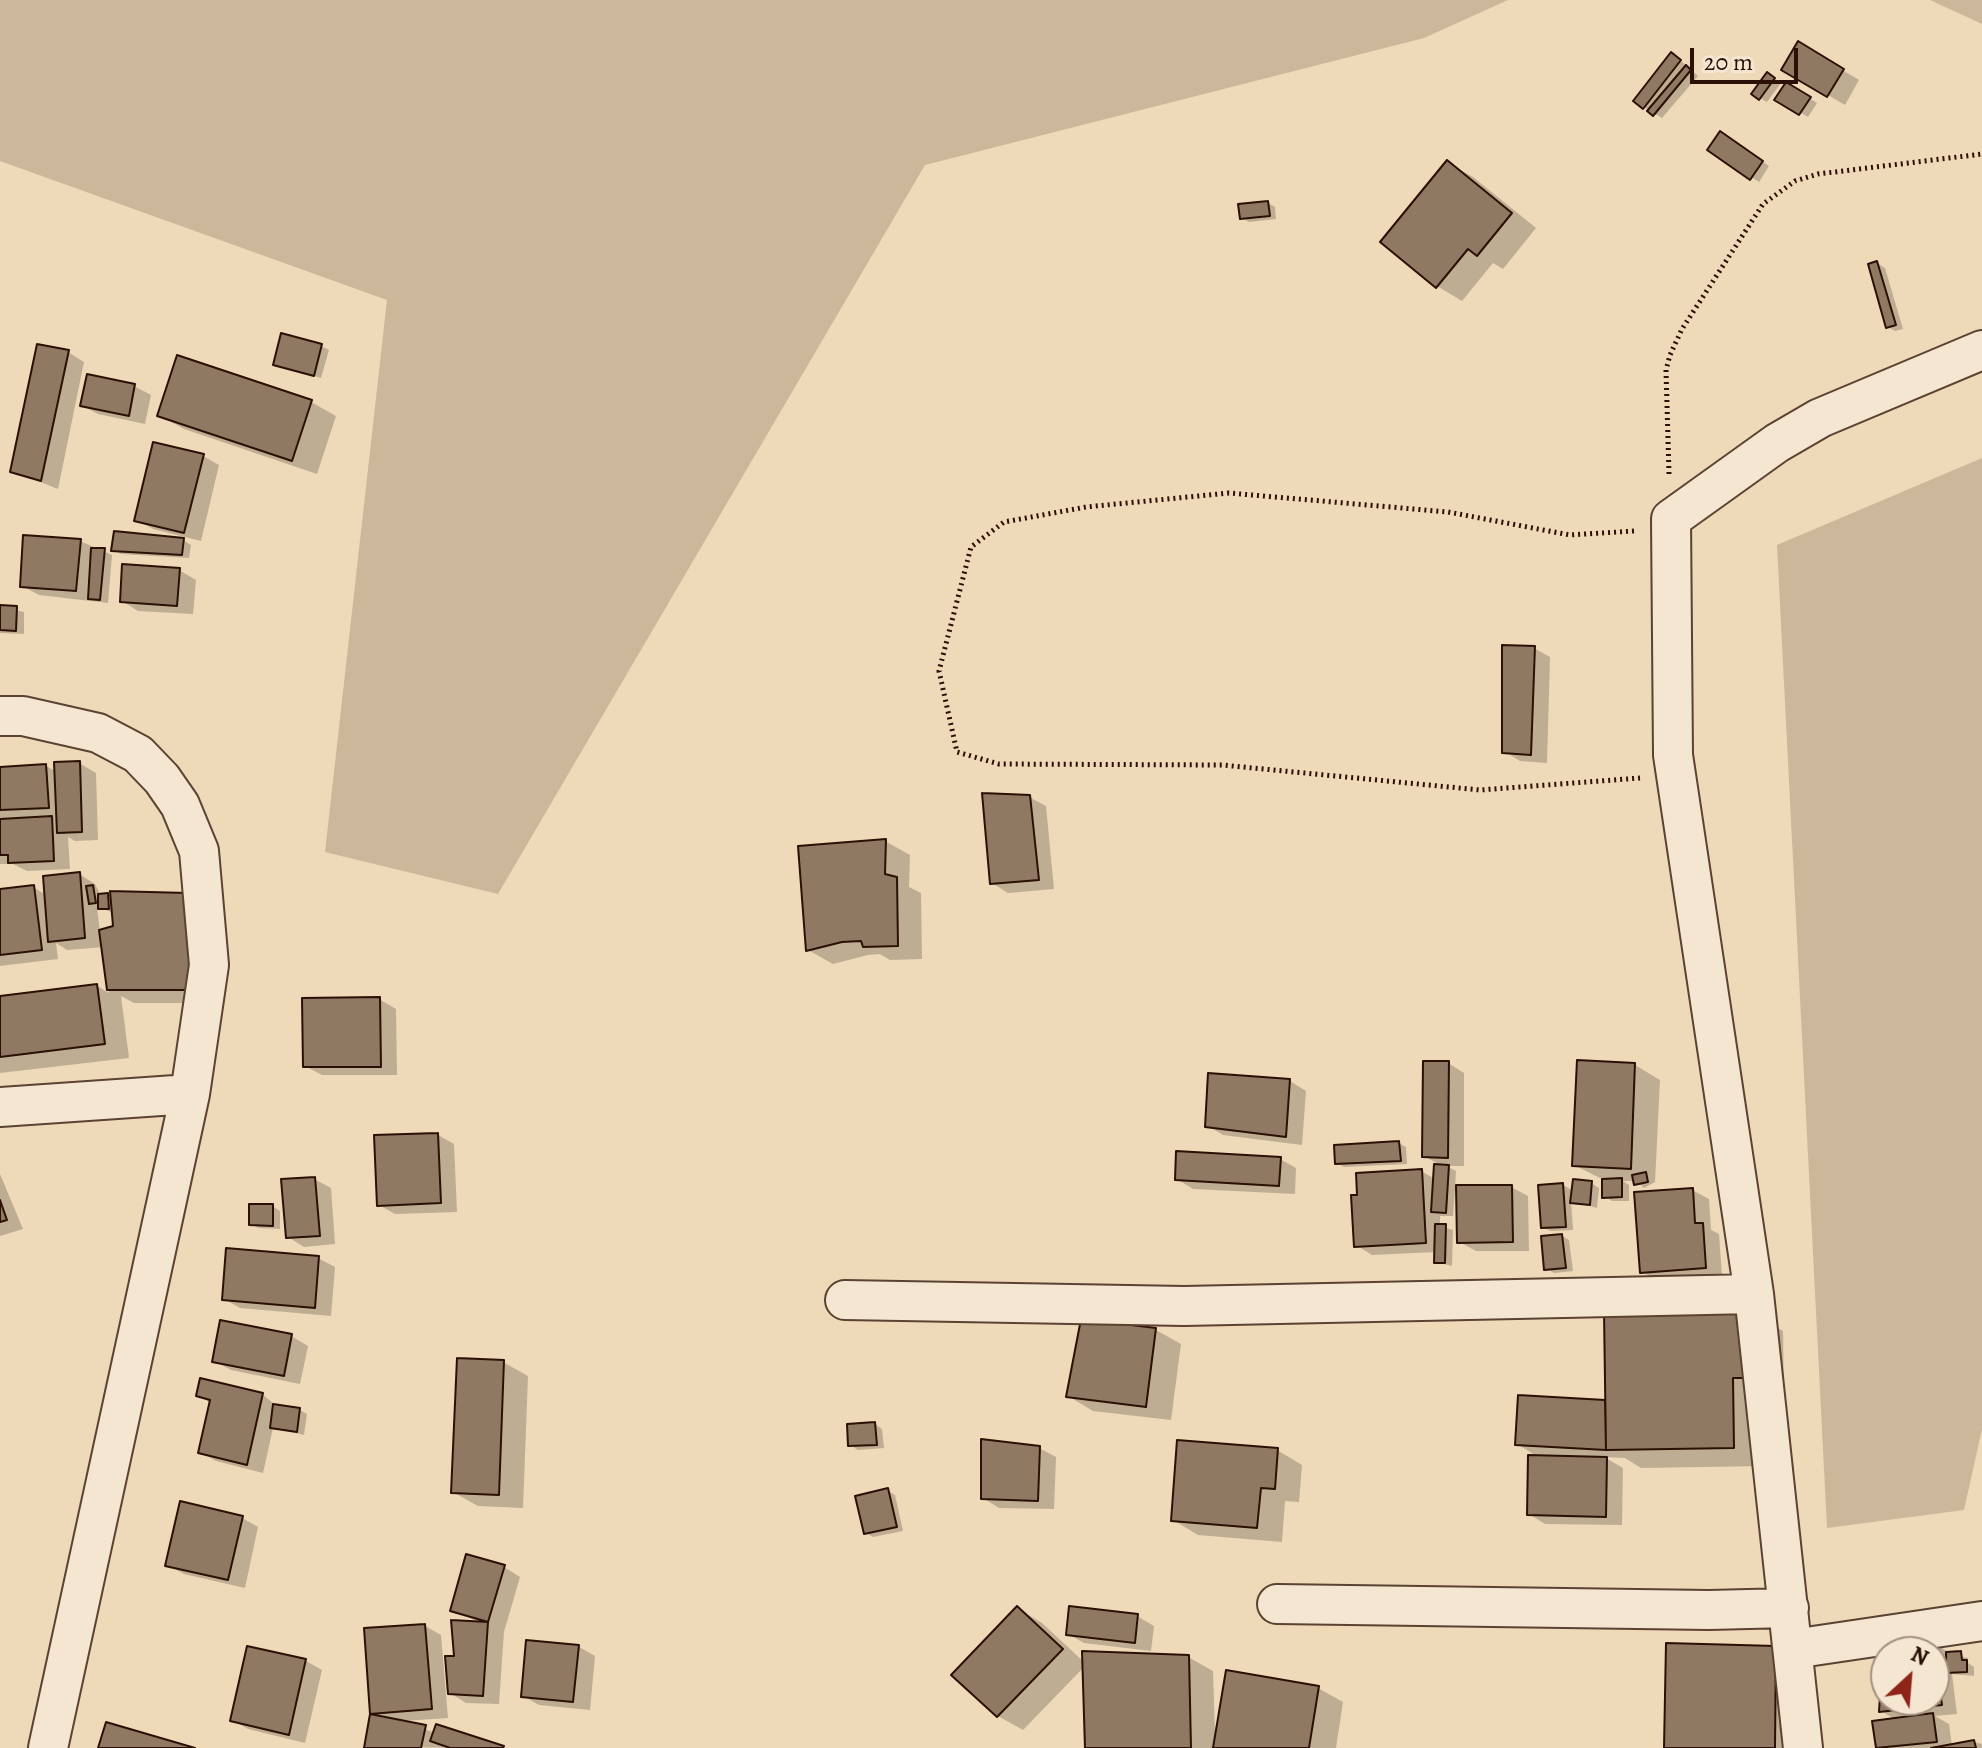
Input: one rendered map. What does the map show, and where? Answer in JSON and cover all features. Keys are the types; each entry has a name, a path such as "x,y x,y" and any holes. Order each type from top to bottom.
{"street":[{"path":"1803,1748 1754,1294 1671,726 1671,525 1777,443 1820,418 1982,350"},
{"path":"0,716 23,716 98,733 138,754 162,779 180,805 199,851 209,965 190,1094 48,1748"},
{"path":"0,1107 190,1094"},
{"path":"845,1300 1184,1306 1754,1294"},
{"path":"1277,1604 1694,1610 1789,1608"},
{"path":"1793,1649 1982,1621"}],"path":[{"path":"1677,776 1480,790 1222,765 999,764 957,752 939,671 971,547 1004,522 1018,519 1086,507 1229,493 1448,512 1570,535 1671,525 1666,370 1670,355 1682,329 1763,204 1795,181 1818,174 1982,154"}],"shaded area":[{"path":"0,0 1508,0 1424,38 925,165 498,894 325,852 387,300 0,161"},
{"path":"1930,0 1982,0 1982,24"},
{"path":"1982,458 1982,1429 1964,1510 1827,1528 1777,545"}],"building":[{"path":"1798,41 1844,69 1827,97 1781,70"},
{"path":"1671,52 1681,60 1643,109 1633,101"},
{"path":"1686,65 1691,70 1653,116 1647,111"},
{"path":"1767,72 1775,78 1759,100 1751,94"},
{"path":"1786,82 1811,97 1799,115 1774,100"},
{"path":"1720,131 1763,161 1750,180 1707,150"},
{"path":"1447,160 1512,213 1477,256 1468,249 1436,288 1380,242"},
{"path":"1268,201 1270,216 1240,219 1238,204"},
{"path":"1877,261 1896,325 1886,328 1868,264"},
{"path":"281,333 322,344 314,376 273,365"},
{"path":"37,344 69,350 41,481 10,472"},
{"path":"177,355 312,400 292,461 157,416"},
{"path":"87,374 135,384 129,416 80,406"},
{"path":"153,442 204,454 184,533 134,521"},
{"path":"114,531 184,538 182,555 111,551"},
{"path":"23,535 81,539 76,591 20,587"},
{"path":"91,548 105,548 100,600 88,599"},
{"path":"122,564 180,568 177,606 120,602"},
{"path":"0,605 17,606 16,631 0,630"},
{"path":"1502,645 1535,646 1531,755 1502,753"},
{"path":"80,761 82,832 57,833 54,762"},
{"path":"46,764 49,808 0,810 0,767"},
{"path":"982,793 1030,795 1039,880 990,884"},
{"path":"52,816 54,861 8,863 8,855 0,855 0,819"},
{"path":"886,839 885,874 897,877 898,946 863,947 861,941 842,942 806,951 798,846"},
{"path":"80,872 85,938 48,942 43,876"},
{"path":"34,885 42,950 0,955 0,889"},
{"path":"93,885 96,903 89,904 86,886"},
{"path":"110,891 188,893 193,990 107,990 99,930 113,926"},
{"path":"108,893 109,909 98,909 98,894"},
{"path":"97,984 105,1044 0,1057 0,996"},
{"path":"380,997 381,1067 303,1067 302,998"},
{"path":"1577,1060 1635,1063 1631,1169 1572,1166"},
{"path":"1423,1061 1449,1061 1448,1158 1422,1157"},
{"path":"1208,1073 1290,1079 1286,1137 1205,1127"},
{"path":"438,1133 441,1203 377,1206 374,1135"},
{"path":"1399,1141 1401,1161 1335,1164 1334,1145"},
{"path":"1176,1151 1281,1157 1279,1186 1175,1180"},
{"path":"1434,1164 1449,1165 1446,1213 1431,1212"},
{"path":"1422,1169 1426,1243 1354,1247 1351,1195 1357,1195 1356,1173"},
{"path":"1646,1172 1648,1182 1634,1185 1632,1175"},
{"path":"315,1177 320,1236 286,1238 281,1179"},
{"path":"1622,1178 1622,1197 1602,1198 1602,1179"},
{"path":"1573,1179 1592,1181 1590,1205 1570,1203"},
{"path":"1563,1183 1566,1227 1541,1228 1538,1185"},
{"path":"1456,1185 1512,1185 1513,1242 1457,1243"},
{"path":"1693,1188 1695,1223 1703,1223 1706,1268 1640,1273 1634,1192"},
{"path":"0,1200 7,1220 0,1222"},
{"path":"249,1204 273,1204 273,1226 249,1225"},
{"path":"1435,1224 1446,1224 1445,1263 1434,1263"},
{"path":"1562,1234 1566,1268 1544,1270 1541,1236"},
{"path":"226,1248 319,1256 315,1308 222,1300"},
{"path":"1751,1310 1752,1378 1733,1378 1734,1448 1606,1450 1604,1312"},
{"path":"1081,1319 1156,1328 1146,1407 1066,1397"},
{"path":"220,1320 292,1334 284,1376 212,1362"},
{"path":"457,1358 504,1360 499,1495 451,1493"},
{"path":"200,1378 263,1393 247,1465 198,1453 210,1400 196,1396"},
{"path":"1518,1395 1605,1400 1606,1450 1515,1445"},
{"path":"273,1404 300,1408 297,1432 270,1428"},
{"path":"875,1422 877,1445 848,1446 847,1424"},
{"path":"981,1439 1040,1446 1038,1501 981,1499"},
{"path":"1177,1440 1278,1448 1275,1489 1261,1488 1257,1528 1171,1521"},
{"path":"1528,1455 1607,1457 1606,1517 1527,1515"},
{"path":"888,1488 897,1527 864,1534 855,1496"},
{"path":"180,1501 243,1516 228,1580 165,1566"},
{"path":"466,1554 505,1565 488,1622 450,1611"},
{"path":"1017,1606 1063,1649 997,1717 951,1675"},
{"path":"1069,1606 1138,1614 1135,1643 1066,1635"},
{"path":"451,1620 488,1622 483,1696 448,1694 445,1656 454,1656"},
{"path":"425,1624 432,1709 370,1714 364,1628"},
{"path":"526,1640 579,1645 573,1702 521,1697"},
{"path":"1666,1643 1776,1646 1775,1748 1664,1748"},
{"path":"247,1646 306,1659 289,1735 230,1721"},
{"path":"1082,1651 1189,1655 1191,1748 1085,1748"},
{"path":"1961,1651 1962,1660 1967,1660 1967,1672 1950,1673 1950,1652"},
{"path":"1226,1670 1319,1686 1309,1748 1213,1748"},
{"path":"370,1714 426,1725 421,1748 364,1748"},
{"path":"1933,1716 1937,1742 1876,1748 1872,1721"},
{"path":"106,1722 195,1748 98,1748"},
{"path":"436,1724 504,1746 450,1748 430,1741"},
{"path":"1974,1740 1976,1748 1931,1748"}]}
